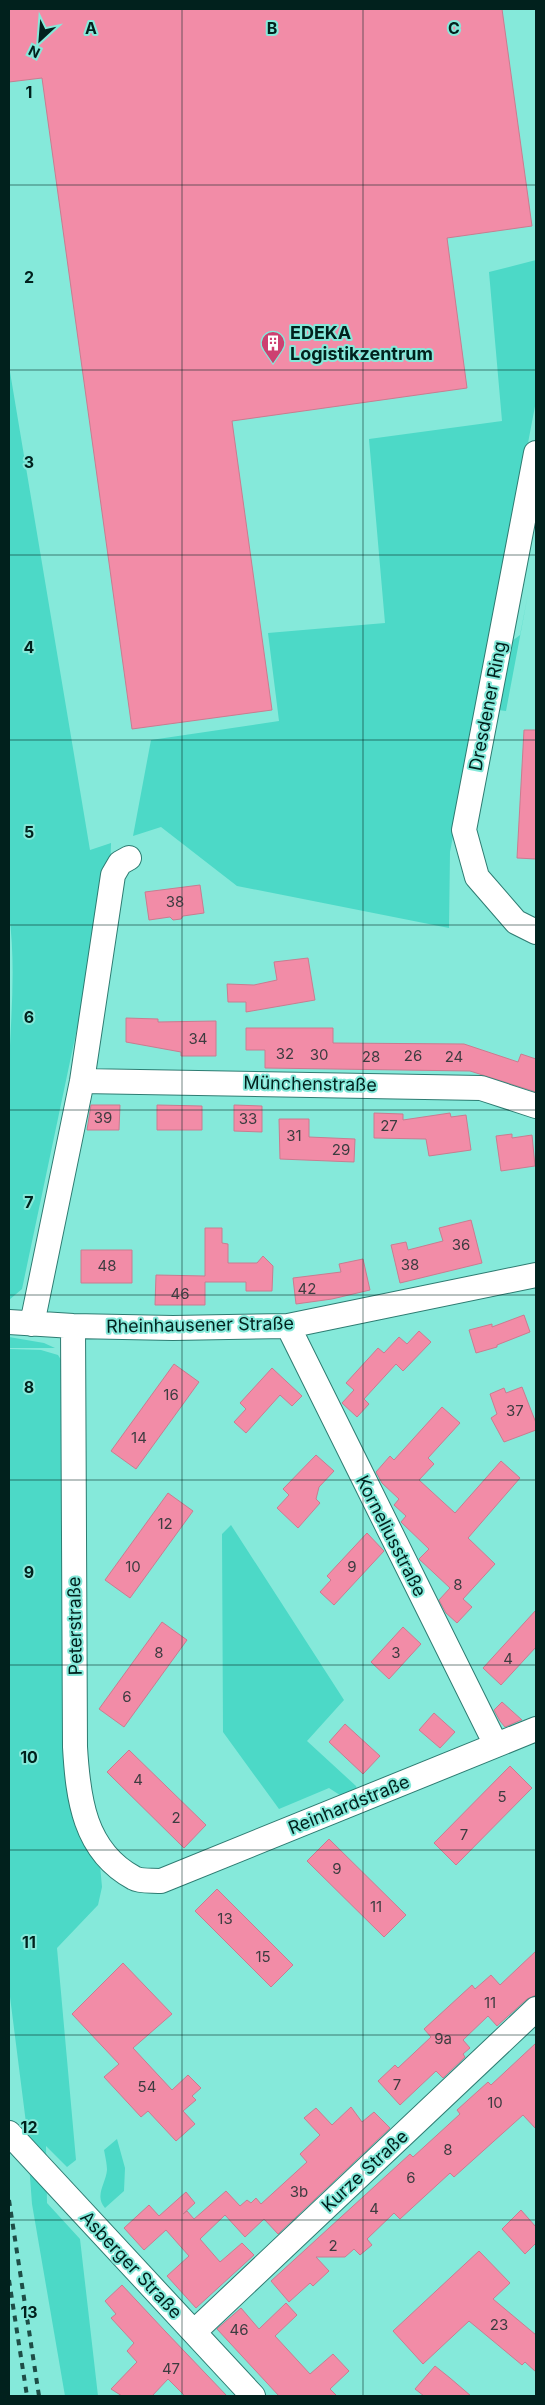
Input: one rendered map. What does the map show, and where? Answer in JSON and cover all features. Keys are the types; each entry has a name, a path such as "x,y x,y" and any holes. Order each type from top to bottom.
{"street":[{"name":"Dresdener Ring","path":"536,453 464,830 477,877 516,922 536,932"},
{"path":"20,1323 82,1081 113,875 120,863 129,858"},
{"name":"Münchenstraße","path":"82,1081 481,1088 536,1106"},
{"name":"Rheinhausener Straße","path":"20,1323 73,1326 288,1326 536,1275"},
{"name":"Peterstraße","path":"73,1326 74,1747 82,1812 103,1853 135,1879 161,1881"},
{"name":"Korneliusstraße","path":"288,1326 496,1745"},
{"name":"Reinhardstraße","path":"161,1881 536,1729"},
{"name":"Kurze Straße","path":"194,2332 536,2010"},
{"name":"Asberger Straße","path":"9,2133 253,2396"}],"green space":[{"path":"536,260 536,401 450,852 449,928 237,886 161,827 133,836 151,740 279,721 268,633 385,623 369,439 502,421 489,272"},
{"path":"9,366 90,850 111,843 110,872 22,1289 9,1300 8,1126 13,971 9,913"},
{"path":"528,594 506,711 498,710 512,641 520,635"},
{"path":"9,1337 44,1343 55,1348 9,1348"},
{"path":"9,1349 41,1350 58,1355 63,1363 66,1745 100,1865 102,1887 98,1905 57,1948 76,2160 67,2167 46,2146 47,2203 80,2239 98,2396 65,2396 32,2204 26,2123 9,1989"},
{"path":"231,1525 344,1700 307,1741 356,1786 357,1790 346,1799 329,1788 279,1809 223,1732 222,1534"},
{"path":"117,2139 125,2168 124,2191 105,2208 101,2199 107,2170 104,2150"}],"building":[{"name":"EDEKA Logistikzentrum","path":"9,9 502,9 532,226 447,238 467,388 232,421 272,710 132,729 42,78 9,82"},
{"path":"524,730 536,730 536,859 517,858"},
{"path":"200,885 204,913 183,916 181,919 173,920 170,917 149,920 145,892"},
{"path":"308,958 315,1000 246,1012 246,1002 228,1002 227,984 254,985 277,980 274,962"},
{"path":"126,1018 158,1019 158,1022 216,1021 216,1056 181,1056 181,1052 126,1042"},
{"path":"246,1028 333,1028 333,1043 464,1044 518,1062 521,1054 536,1059 536,1092 470,1071 265,1068 265,1050 246,1050"},
{"path":"91,1105 120,1105 119,1130 87,1130"},
{"path":"157,1105 202,1106 202,1130 157,1130"},
{"path":"234,1105 262,1106 262,1132 234,1131"},
{"path":"374,1113 403,1114 403,1120 450,1113 451,1117 466,1115 471,1150 429,1156 426,1139 374,1138"},
{"path":"279,1119 309,1119 309,1137 355,1139 354,1162 280,1159"},
{"path":"512,1134 512,1138 532,1135 535,1166 501,1171 496,1136"},
{"path":"471,1220 482,1263 400,1283 391,1245 406,1242 408,1250 443,1241 439,1228"},
{"path":"205,1228 222,1228 222,1243 228,1244 228,1263 257,1263 263,1256 273,1266 272,1291 246,1291 246,1282 205,1282 205,1305 155,1305 156,1275 205,1276"},
{"path":"81,1250 132,1250 132,1283 81,1283"},
{"path":"363,1259 370,1290 332,1299 296,1304 293,1278 341,1272 339,1264"},
{"path":"524,1315 530,1332 497,1345 497,1347 476,1353 469,1330 492,1324 492,1327"},
{"path":"419,1331 431,1342 403,1371 396,1364 364,1399 369,1404 357,1417 342,1403 354,1390 346,1383 378,1348 384,1353 399,1337 407,1344"},
{"path":"174,1364 199,1382 136,1469 111,1451"},
{"path":"272,1368 302,1396 292,1406 280,1395 246,1433 234,1422 246,1409 240,1403"},
{"path":"522,1387 536,1423 536,1430 504,1442 491,1418 497,1414 490,1394 504,1388 506,1393"},
{"path":"442,1407 460,1423 428,1458 434,1464 419,1480 455,1513 501,1461 520,1478 468,1538 495,1564 463,1599 472,1607 457,1623 446,1613 439,1600 450,1588 419,1559 429,1549 401,1522 406,1516 394,1505 399,1499 382,1483 376,1472 390,1456 394,1460"},
{"path":"316,1455 334,1471 319,1487 316,1499 320,1503 298,1528 277,1508 289,1495 283,1489"},
{"path":"168,1493 193,1511 130,1598 105,1580"},
{"path":"367,1533 384,1551 334,1605 320,1592 331,1580 327,1576"},
{"path":"536,1610 536,1647 501,1685 483,1668"},
{"path":"162,1622 187,1640 124,1727 99,1709"},
{"path":"403,1627 421,1644 389,1679 371,1662"},
{"path":"502,1702 522,1720 505,1727 494,1710"},
{"path":"434,1713 455,1732 440,1748 419,1730"},
{"path":"345,1724 380,1756 363,1774 329,1742"},
{"path":"129,1750 206,1825 184,1848 107,1772"},
{"path":"510,1766 532,1788 456,1865 434,1843"},
{"path":"329,1839 406,1915 384,1937 307,1861"},
{"path":"217,1889 293,1965 271,1987 195,1911"},
{"path":"536,1951 536,1995 527,1999 497,2026 488,2016 463,2040 470,2048 463,2054 465,2057 443,2078 436,2071 400,2105 378,2081 395,2065 398,2068 431,2037 424,2029 472,1985 475,1989 491,1975 500,1985"},
{"path":"123,1963 172,2014 133,2048 172,2090 188,2075 201,2088 192,2096 196,2100 183,2111 195,2124 176,2141 148,2111 141,2117 104,2077 119,2064 72,2014"},
{"path":"536,2043 536,2129 523,2115 454,2177 450,2173 400,2219 394,2213 367,2239 372,2245 360,2255 354,2249 345,2257 316,2257 329,2271 313,2286 310,2283 289,2302 271,2281 410,2154 413,2157 460,2114 457,2110 488,2082 491,2085"},
{"path":"351,2107 362,2122 374,2112 390,2128 278,2234 264,2219 245,2237 225,2215 200,2239 220,2262 242,2243 254,2255 196,2308 167,2276 189,2256 166,2230 144,2250 124,2228 149,2205 159,2216 186,2192 195,2203 183,2214 187,2211 194,2219 226,2191 240,2206 247,2200 251,2203 256,2198 261,2204 307,2162 300,2154 320,2135 304,2118 316,2108 332,2125"},
{"path":"521,2210 536,2227 536,2243 525,2254 502,2229"},
{"path":"479,2251 510,2283 493,2299 536,2335 536,2372 525,2362 522,2365 469,2321 423,2364 393,2331"},
{"path":"122,2285 227,2396 185,2396 168,2379 152,2396 122,2396 111,2389 137,2362 127,2351 134,2343 111,2318 116,2314 105,2301"},
{"path":"286,2303 297,2315 275,2336 310,2374 333,2354 349,2371 330,2389 337,2396 279,2396 217,2329 241,2308 259,2329"},
{"path":"435,2366 471,2396 424,2396 415,2389"}],"railway":[{"path":"9,2200 39,2396"},
{"path":"9,2280 27,2396"}],"place":[{"name":"EDEKA Logistikzentrum","path":"273,364"}]}
